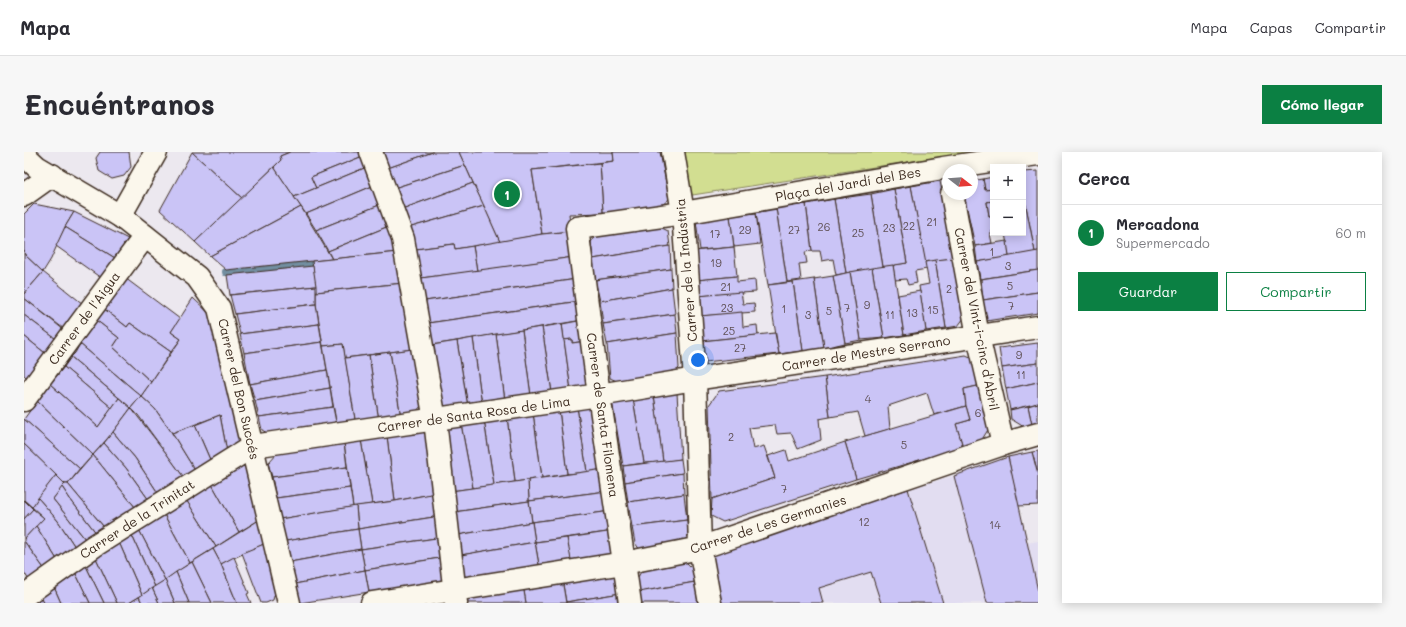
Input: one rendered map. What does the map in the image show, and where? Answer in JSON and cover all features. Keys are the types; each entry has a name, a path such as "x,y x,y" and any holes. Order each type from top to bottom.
{"street":[{"path":"120,216 156,152"},
{"path":"371,152 403,238 435,420 455,596"},
{"name":"Carrer de la Indústria","path":"673,152 683,213 695,379 700,548 710,603"},
{"name":"Plaça del Jardí del Bes","path":"978,165 1038,154"},
{"name":"Carrer del Bon Succés","path":"24,155 37,167 120,216 197,277 219,308 253,446 286,602"},
{"name":"Plaça del Jardí del Bes","path":"577,228 683,213 942,171"},
{"path":"24,195 52,175"},
{"name":"Carrer del Vint-i-cinc d'Abril","path":"953,200 978,336 1003,444"},
{"name":"Carrer de Santa Filomena","path":"577,228 599,396 630,603"},
{"name":"Carrer de l'Aigua","path":"24,400 145,236"},
{"name":"Carrer de Mestre Serrano","path":"695,379 1038,327"},
{"name":"Carrer de Santa Rosa de Lima","path":"253,446 599,396 695,379"},
{"name":"Carrer de Les Germanies","path":"372,603 455,596 700,548 1003,444 1038,434"},
{"name":"Carrer de la Trinitat","path":"24,596 94,546 253,446"}],"shaded area":[{"path":"954,476 1018,506 1027,543 1038,541 1038,603 722,603 711,555 908,489"}],"green space":[{"path":"679,152 972,152 686,196"}],"building":[{"path":"100,152 129,152 131,167 124,176 112,179 99,171 96,158"},
{"path":"192,152 242,198 195,242 160,210"},
{"path":"192,152 290,152 280,156 281,160 242,198"},
{"path":"290,152 361,152 363,156 311,177 316,188 294,197 274,167 281,160 280,156"},
{"path":"383,152 433,152 388,168"},
{"path":"433,152 459,152 465,165 394,188 388,168"},
{"path":"459,152 613,152 614,161 532,170 542,234 500,242"},
{"path":"613,152 660,152 669,199 660,207 603,213 600,163 614,161"},
{"path":"363,156 367,167 316,188 311,177"},
{"path":"600,163 603,213 569,214 571,231 542,234 532,170"},
{"path":"465,165 473,183 402,209 394,188"},
{"path":"274,167 301,207 210,256 195,242"},
{"path":"367,167 375,185 306,214 294,197"},
{"path":"1038,171 1038,251 1035,252 1026,206 1026,172"},
{"path":"990,178 990,189 985,190 983,179"},
{"path":"983,179 985,190 990,189 990,202 987,202 990,216 990,236 992,243 975,246 965,200 978,200 978,180"},
{"path":"940,181 942,200 943,200 954,258 925,262 911,186"},
{"path":"473,183 484,206 408,228 402,209"},
{"path":"375,185 382,204 316,230 306,214"},
{"path":"911,186 927,269 915,271 917,283 908,285 906,279 895,280 893,265 907,263 894,189"},
{"path":"894,189 907,263 883,267 871,194"},
{"path":"871,194 883,267 846,273 834,199"},
{"path":"834,199 846,273 836,275 833,259 822,261 820,251 812,251 806,204"},
{"path":"987,202 990,202 989,216"},
{"path":"34,204 74,212 43,272 25,255 24,250 24,214"},
{"path":"382,204 389,226 328,251 316,230"},
{"path":"806,204 812,251 805,252 807,263 799,264 801,280 787,282 776,208"},
{"path":"484,206 500,242 455,249 454,244 416,249 408,228"},
{"path":"1026,206 1035,252 1009,257 1006,236 1026,236"},
{"path":"301,207 332,259 226,270 210,256"},
{"path":"776,208 787,282 768,285 756,213"},
{"path":"74,212 128,239 115,258 65,227"},
{"path":"756,213 760,244 734,247 730,216"},
{"path":"730,216 734,247 700,250 696,221"},
{"path":"389,226 398,252 332,259 328,251"},
{"path":"65,227 115,258 101,278 56,246"},
{"path":"660,227 668,231 670,246 593,259 591,242 597,233"},
{"path":"571,231 574,257 477,271 473,246 542,234"},
{"path":"1007,241 1009,257 977,262 975,246"},
{"path":"454,244 455,249 473,246 477,271 421,278 416,249"},
{"path":"670,246 671,269 595,280 593,259"},
{"path":"734,247 737,276 697,280 694,251"},
{"path":"24,250 25,255 43,272 24,294"},
{"path":"1038,251 1038,270 980,279 977,262"},
{"path":"398,252 404,283 316,292 312,261"},
{"path":"574,257 577,279 425,301 421,278"},
{"path":"954,258 964,318 958,326 946,328 935,260"},
{"path":"935,260 946,328 926,331 919,286 929,284 925,262"},
{"path":"893,265 904,335 884,338 872,268"},
{"path":"313,266 316,286 230,295 227,275"},
{"path":"872,268 884,338 861,340 850,272"},
{"path":"671,269 672,288 600,301 595,280"},
{"path":"1038,270 1038,292 983,300 981,279"},
{"path":"43,272 83,304 64,329 24,298 24,294"},
{"path":"850,272 861,340 845,343 833,276"},
{"path":"737,276 737,282 755,280 756,292 698,296 697,280"},
{"path":"833,276 845,343 824,348 814,279"},
{"path":"125,278 180,319 171,332 181,339 171,352 130,323 127,327 103,308"},
{"path":"577,279 580,301 428,323 425,301"},
{"path":"814,279 824,348 803,351 793,282"},
{"path":"793,282 803,351 779,354 768,285"},
{"path":"404,283 413,349 345,358 343,344 323,346 316,304 316,292"},
{"path":"316,286 316,304 235,314 230,295"},
{"path":"672,288 675,314 603,324 600,301"},
{"path":"920,291 926,331 904,335 898,295"},
{"path":"741,292 743,304 754,303 755,312 700,316 698,296"},
{"path":"1038,292 1038,313 986,321 983,300"},
{"path":"24,298 64,330 60,342 24,315"},
{"path":"193,298 213,317 244,433 236,445 227,452 220,415 172,433 155,409 141,396 181,339 171,332"},
{"path":"580,301 583,320 432,345 428,323"},
{"path":"316,304 319,324 240,334 235,314"},
{"path":"103,308 127,327 130,323 171,352 151,382 113,347 119,338 96,320"},
{"path":"742,312 743,327 757,325 758,335 702,341 700,316"},
{"path":"675,314 677,333 607,344 603,324"},
{"path":"24,315 60,342 50,357 24,336"},
{"path":"96,320 119,338 113,347 151,382 141,396 80,344"},
{"path":"583,320 586,341 572,343 572,339 564,340 562,324"},
{"path":"319,324 322,342 244,353 240,334"},
{"path":"562,324 571,390 552,393 542,327"},
{"path":"542,327 552,393 531,396 522,330"},
{"path":"522,330 531,396 505,401 496,334"},
{"path":"677,333 679,368 673,375 619,382 610,378 607,344"},
{"path":"775,333 779,354 705,362 702,341"},
{"path":"496,334 505,401 482,405 473,338"},
{"path":"24,336 50,357 30,381 24,375"},
{"path":"473,338 482,405 468,407 457,341"},
{"path":"572,339 572,343 586,341 589,385 571,390 564,340"},
{"path":"457,341 468,407 448,410 440,404 432,345"},
{"path":"322,342 327,370 250,384 244,353"},
{"path":"1038,343 1038,363 1002,368 999,348"},
{"path":"80,344 141,396 131,408 71,357"},
{"path":"343,344 356,425 337,427 323,346"},
{"path":"413,349 422,405 414,414 401,418 390,352"},
{"path":"390,352 401,418 379,421 369,355"},
{"path":"369,355 379,421 356,425 345,358"},
{"path":"966,355 977,360 982,385 964,389 966,406 934,415 927,393 888,406 890,429 865,436 858,412 830,417 825,377"},
{"path":"71,357 119,398 112,408 64,367"},
{"path":"1038,363 1038,382 1006,389 1002,368"},
{"path":"64,367 112,408 98,427 50,384"},
{"path":"327,370 330,388 255,401 250,384"},
{"path":"825,377 830,417 819,419 821,440 798,449 791,433 777,434 775,425 749,428 753,449 764,446 775,478 712,499 709,405 719,391"},
{"path":"1038,382 1038,403 1010,410 1006,389"},
{"path":"50,384 98,427 119,398 131,408 93,455 37,401"},
{"path":"982,385 991,425 981,441 963,447 956,424 970,420 966,406 964,389"},
{"path":"330,388 333,407 259,417 255,401"},
{"path":"677,393 681,459 663,462 654,395"},
{"path":"654,395 663,462 644,463 633,399"},
{"path":"141,396 155,409 196,472 185,479 138,415 131,408"},
{"path":"633,399 644,463 623,466 612,401"},
{"path":"37,401 93,455 80,469 24,419"},
{"path":"1038,403 1038,423 1032,425 1028,406"},
{"path":"587,405 594,411 604,469 587,472 577,407"},
{"path":"966,406 970,420 956,424 963,447 856,479 845,442"},
{"path":"1028,406 1032,425 1024,427 1011,419 1010,410"},
{"path":"333,407 337,427 272,436 262,430 259,417"},
{"path":"577,407 587,472 567,474 559,410"},
{"path":"131,408 185,479 160,496 135,458 113,432"},
{"path":"559,410 567,474 542,478 533,413"},
{"path":"533,413 542,478 515,482 507,417"},
{"path":"220,415 227,452 211,462 195,425"},
{"path":"507,417 515,482 494,485 484,420"},
{"path":"24,419 80,469 68,484 65,484 24,444"},
{"path":"484,420 494,485 473,488 461,424"},
{"path":"461,424 473,488 451,491 441,432 448,426"},
{"path":"195,425 211,462 196,472 172,433"},
{"path":"425,431 430,434 436,493 395,501 387,436"},
{"path":"113,432 135,458 160,496 151,503 126,468 104,443"},
{"path":"387,436 395,501 372,504 361,440"},
{"path":"361,440 372,504 353,507 344,443"},
{"path":"845,442 856,479 723,522 711,516 712,499 775,478 768,456 786,450 789,461"},
{"path":"104,443 126,468 151,503 139,512 93,455"},
{"path":"344,443 347,467 272,477 268,463 279,451"},
{"path":"24,444 56,475 32,507 24,500"},
{"path":"1038,451 1038,475 1032,452"},
{"path":"1032,452 1038,475 1038,505 1018,506 1008,457"},
{"path":"93,455 139,512 108,532 68,484"},
{"path":"1008,457 1038,591 1038,603 987,603 954,476"},
{"path":"681,459 683,473 625,482 623,466"},
{"path":"237,464 247,467 259,520 239,532 210,481"},
{"path":"347,467 350,488 276,498 272,477"},
{"path":"604,469 607,491 529,501 528,480"},
{"path":"683,473 684,494 628,502 625,482"},
{"path":"56,475 65,484 53,499 90,545 79,553 58,521 38,498"},
{"path":"528,480 529,501 454,512 451,491"},
{"path":"210,481 239,532 216,547 183,495"},
{"path":"65,484 68,484 108,532 100,538 62,487"},
{"path":"62,487 100,538 90,545 53,499"},
{"path":"350,488 353,507 280,519 276,498"},
{"path":"908,489 943,603 881,603 871,572 819,588 823,603 722,603 711,555"},
{"path":"607,491 611,511 532,522 529,501"},
{"path":"436,493 440,516 358,529 356,506 395,501"},
{"path":"684,494 687,520 632,527 628,502"},
{"path":"183,495 216,547 190,563 161,509"},
{"path":"38,498 58,521 79,553 61,566 36,526 44,518 32,507"},
{"path":"24,500 33,509 24,519"},
{"path":"529,501 532,522 458,535 454,512"},
{"path":"356,506 358,529 286,541 280,519"},
{"path":"33,509 44,518 24,539 24,519"},
{"path":"161,509 190,563 165,580 137,526"},
{"path":"611,511 614,531 535,542 532,522"},
{"path":"440,516 443,537 361,549 358,529"},
{"path":"259,520 264,544 221,564 213,549"},
{"path":"687,520 688,536 681,545 640,550 635,543 632,527"},
{"path":"532,522 535,542 461,555 458,535"},
{"path":"36,526 61,566 48,574 24,541 24,539"},
{"path":"137,526 165,580 155,587 130,531"},
{"path":"358,529 361,549 290,562 286,541"},
{"path":"130,531 155,587 142,595 118,540"},
{"path":"614,531 616,547 611,555 571,560 567,538"},
{"path":"443,537 446,557 365,570 361,549"},
{"path":"567,538 571,560 539,565 535,542"},
{"path":"118,540 142,595 129,603 117,603 95,556"},
{"path":"24,541 48,574 31,584 24,572"},
{"path":"535,542 539,565 464,578 461,555"},
{"path":"264,544 275,593 273,600 266,603 261,603 242,553"},
{"path":"213,549 221,564 237,603 212,603 192,562"},
{"path":"361,549 365,570 295,584 290,562"},
{"path":"95,556 117,603 104,603 85,564"},
{"path":"234,557 249,593 247,594 251,603 237,603 221,564"},
{"path":"446,557 443,583 369,592 365,570"},
{"path":"684,560 692,568 695,582 639,592 638,577 642,570"},
{"path":"192,562 212,603 189,603 176,572"},
{"path":"85,564 104,603 90,603 75,572"},
{"path":"365,570 369,592 300,603 295,584"},
{"path":"75,572 90,603 61,603 54,587"},
{"path":"176,572 189,603 175,603 165,580"},
{"path":"618,573 621,593 566,602 562,579"},
{"path":"562,579 566,603 526,603 523,585"},
{"path":"165,580 175,603 159,603 152,588"},
{"path":"695,582 698,603 641,603 639,592"},
{"path":"523,585 526,603 465,603 464,596"},
{"path":"54,587 61,603 44,603 40,595"},
{"path":"152,588 159,603 142,603 139,597"},
{"path":"621,593 623,603 566,603 566,602"},
{"path":"40,595 44,603 28,603"},
{"path":"139,597 142,603 129,603"}],"waterway":[{"path":"226,272 312,263"}],"place":[{"name":"Mercadona","path":"507,194"}]}
